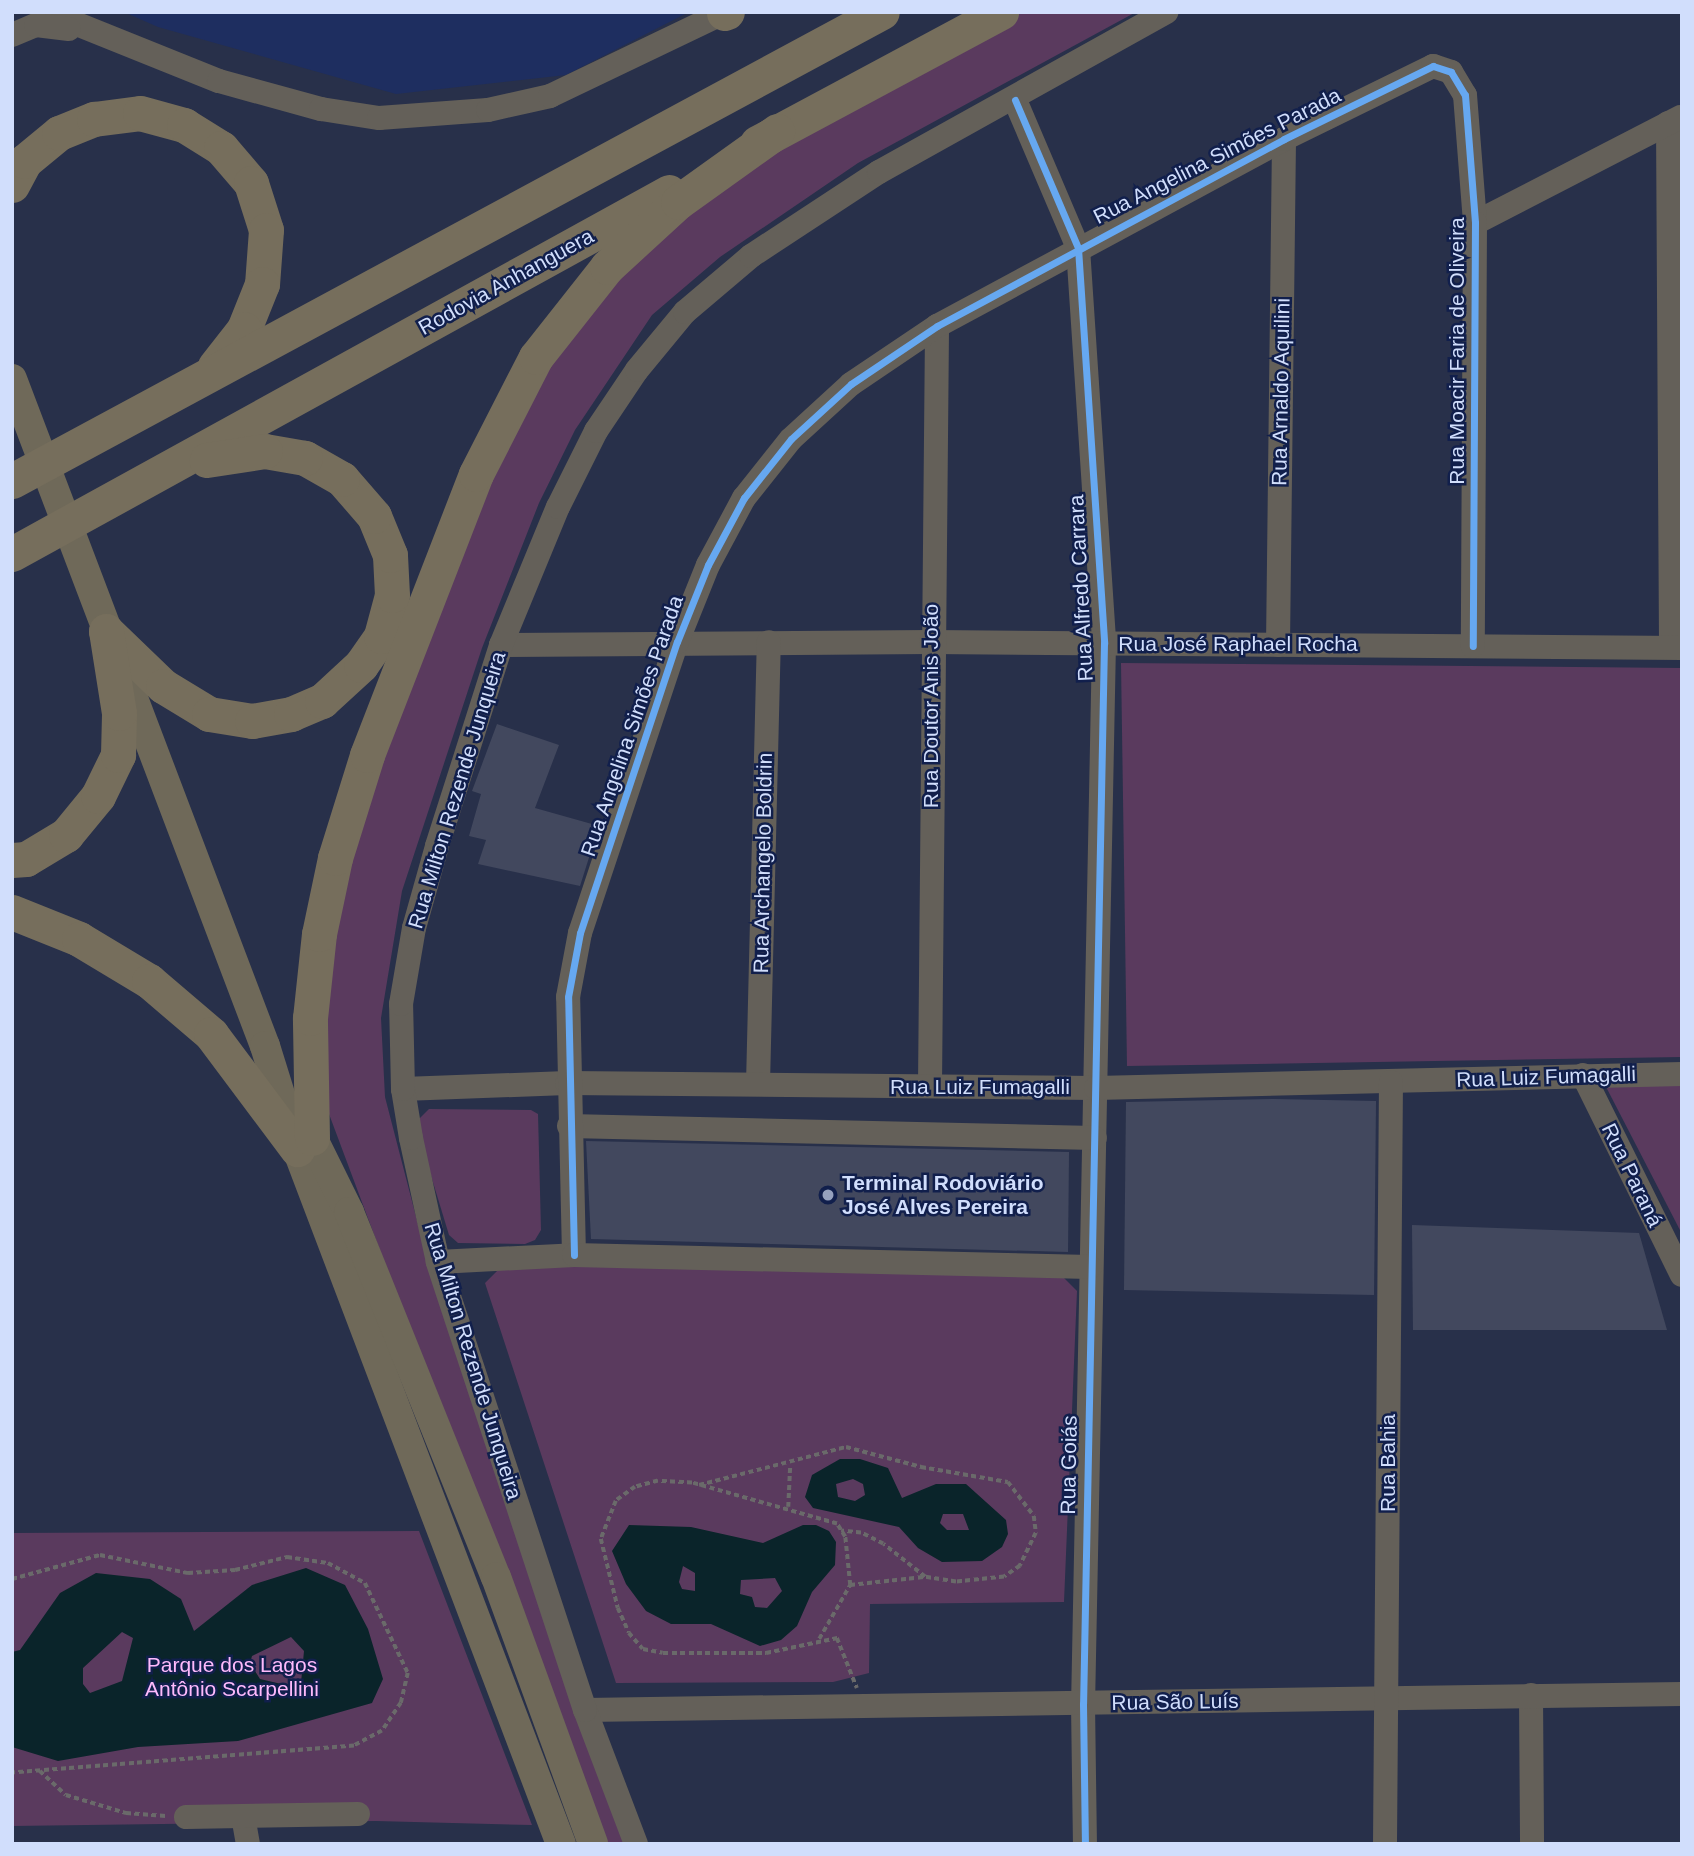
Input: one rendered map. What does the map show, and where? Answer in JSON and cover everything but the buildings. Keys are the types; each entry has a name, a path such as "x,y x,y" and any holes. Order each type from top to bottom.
{"highway":[{"path":"20,477 882,12"},
{"name":"Rodovia Anhanguera","path":"12,554 134,490 777,131 1001,12"},
{"path":"12,185 25,161 59,133 94,119 140,113 184,125 222,148 251,183 266,230 262,284 249,318 208,376"},
{"path":"304,1143 310,1018 319,934 335,858 367,755 476,474 536,357 607,267 678,201 777,131"},
{"path":"106,631 174,693 209,714 252,721 290,714 323,701 361,665 381,636 392,594 390,555 374,516 342,479 305,458 265,451 223,455 170,470"},
{"path":"12,860 26,859 66,835 98,796 118,755 119,713 106,631"},
{"path":"12,912 79,939 149,981 211,1034 304,1143"}],"main road":[{"path":"12,379 106,631 304,1143 561,1844"},
{"path":"304,1143 349,1212 496,1577 593,1844"}],"street":[{"path":"47,12 219,81 321,109 379,118 430,117 550,96 725,12"},
{"name":"Rua Milton Rezende Junqueira","path":"636,1844 585,1710 438,1262 403,1089 401,1004 414,928 501,645 554,518 596,431 637,370 685,312 751,256 879,172 1015,100 1167,12"},
{"path":"12,34 46,26 108,38"},
{"name":"Rua Angelina Simões Parada","path":"574,1255 567,1083 568,998 580,933 677,642 725,529 765,470 791,439 851,384 937,326 1284,139 1425,69 1442,66"},
{"name":"Rua Moacir Faria de Oliveira","path":"1442,66 1459,82 1465,95 1475,223 1473,646"},
{"name":"Rua Alfredo Carrara","path":"1015,100 1078,248 1104,643 1096,1088"},
{"path":"1475,223 1675,119 1676,648"},
{"name":"Rua Arnaldo Aquilini","path":"1278,645 1284,139"},
{"name":"Rua Doutor Anis João","path":"930,1086 931,642 937,326"},
{"name":"Rua Archangelo Boldrin","path":"758,1084 769,642"},
{"name":"Rua José Raphael Rocha","path":"501,645 931,642 1676,648"},
{"name":"Rua Luiz Fumagalli","path":"403,1089 567,1083 1096,1088 1682,1074"},
{"name":"Rua Paraná","path":"1583,1075 1682,1275"},
{"name":"Rua Bahia","path":"1385,1844 1391,1082"},
{"name":"Rua Goiás","path":"1085,1844 1083,1704 1090,1267 1096,1088"},
{"path":"569,1126 1095,1138"},
{"path":"438,1262 574,1255 1090,1267"},
{"name":"Rua São Luís","path":"585,1710 1682,1694"},
{"path":"1531,1695 1532,1844"},
{"path":"186,1817 358,1814"},
{"path":"243,1816 248,1844"}],"path":[{"path":"698,1485 789,1465 846,1447 921,1467 1008,1482 1034,1516 1036,1533 1020,1566 1004,1577 982,1581 925,1577 850,1585"},
{"path":"788,1507 789,1465"},
{"path":"819,1640 850,1585 841,1531 836,1524 788,1507 763,1505 698,1485 658,1481 635,1487 616,1501 606,1518 601,1539 618,1608 629,1633 643,1649 663,1653 766,1653 791,1651 819,1640 837,1638 865,1706"},
{"path":"841,1531 861,1533 883,1544 925,1577"},
{"path":"12,1579 100,1555 188,1573 235,1570 288,1557 328,1563 365,1583 408,1673 401,1703 382,1731 354,1746 12,1773"},
{"path":"40,1771 66,1795 126,1813 186,1817"}],"shaded area":[{"path":"124,12 689,12 566,75 396,94 158,27"},
{"path":"840,1459 860,1459 888,1468 902,1498 936,1484 966,1484 1006,1520 1008,1534 1002,1547 982,1561 942,1562 918,1548 899,1527 813,1508 805,1497 812,1475","holes":["853,1479 863,1484 865,1495 855,1501 838,1497 836,1484","943,1514 963,1514 969,1530 947,1530 940,1523"]},
{"path":"629,1525 691,1527 763,1543 803,1525 816,1525 829,1531 836,1542 835,1565 812,1592 797,1626 781,1640 760,1646 711,1624 671,1624 646,1611 626,1584 612,1551","holes":["683,1566 695,1573 695,1591 682,1589 679,1582","775,1578 782,1591 767,1608 755,1607 752,1597 740,1594 741,1580"]},
{"path":"306,1568 345,1585 368,1629 383,1679 372,1703 238,1741 138,1747 58,1761 12,1747 12,1652 20,1650 60,1593 96,1573 150,1579 181,1599 194,1631 252,1585","holes":["122,1632 133,1638 122,1681 90,1693 83,1684 83,1668","291,1637 304,1651 301,1683 294,1687 260,1679 250,1663 252,1656"]}],"green space":[{"path":"1017,12 1136,12 858,163 720,257 652,315 575,430 539,503 482,648 402,891 381,1018 385,1097 428,1263 627,1844 602,1844 329,1114 318,1057 328,938 360,798 453,559 546,359 687,203"},
{"path":"1121,663 1682,668 1682,1057 1127,1066"},
{"path":"1603,1081 1682,1082 1682,1234"},
{"path":"429,1109 531,1110 538,1114 541,1230 535,1240 525,1244 458,1243 449,1235 415,1123"},
{"path":"504,1264 1061,1275 1077,1291 1064,1602 870,1604 869,1673 833,1682 616,1683 485,1283"},
{"name":"Parque dos Lagos Antônio Scarpellini","path":"419,1531 532,1825 376,1821 12,1826 12,1533"}],"cycle path":[{"path":"574,1255 568,997 580,933 677,642 708,565 744,498 791,439 851,384 937,326 1284,139 1433,66 1451,72 1465,95 1475,223 1473,646"},
{"path":"1015,100 1078,248 1104,643 1083,1704 1085,1844"}],"place":[{"name":"Terminal Rodoviário José Alves Pereira","path":"828,1195"}]}
